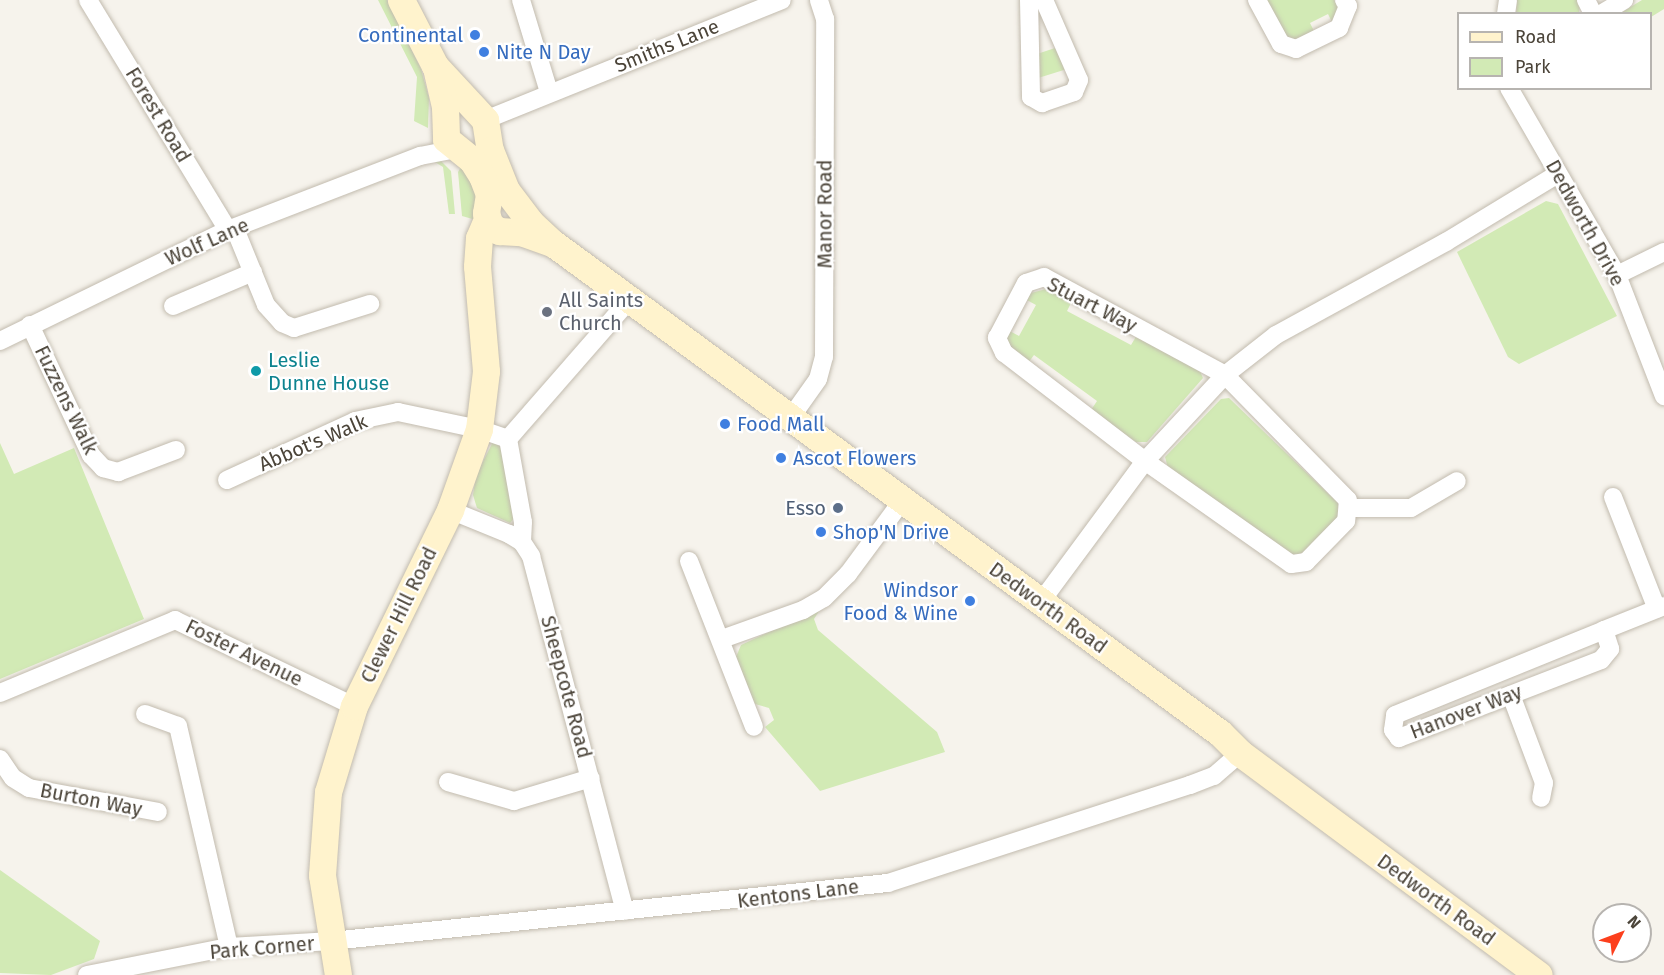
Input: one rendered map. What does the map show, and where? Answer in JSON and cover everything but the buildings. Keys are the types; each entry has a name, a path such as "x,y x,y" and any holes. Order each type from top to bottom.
{"main road":[{"name":"Dedworth Road","path":"401,0 435,66 481,123 506,190 505,216"},
{"name":"Dedworth Road","path":"435,66 452,139 482,176 505,216 554,244 630,299 789,420 1220,733 1240,753 1539,975"},
{"path":"456,111 481,123 477,149 452,139 456,111"},
{"name":"Clewer Hill Road","path":"338,975 322,874 328,792 354,706 450,510 479,429 486,371 478,256 505,216"}],"street":[{"name":"Forest Road","path":"88,0 232,230 267,305 282,323 294,328 370,304"},
{"path":"521,0 549,92"},
{"name":"Smiths Lane","path":"481,123 549,92 782,0"},
{"name":"Manor Road","path":"789,420 818,379 824,357 825,19 819,0"},
{"path":"1029,0 1031,98 1042,103 1074,92 1079,80 1044,0"},
{"path":"1257,0 1281,44 1296,49 1340,28 1348,6 1344,0"},
{"path":"1604,12 1624,0"},
{"name":"Dedworth Drive","path":"1510,90 1617,274 1664,396"},
{"name":"Wolf Lane","path":"0,341 232,230 420,156 452,139"},
{"path":"1040,603 1145,461 1225,375 1276,335 1446,242 1558,174"},
{"path":"1617,274 1664,252"},
{"path":"173,306 253,272"},
{"name":"Stuart Way","path":"1145,461 1004,353 996,338 1026,283 1044,278 1225,375"},
{"path":"450,510 522,542 523,522 508,439 630,299"},
{"name":"Fuzzens Walk","path":"30,325 91,455 103,468 118,472 176,450"},
{"path":"1145,461 1291,564 1306,562 1346,521 1350,508 1348,500 1225,375"},
{"name":"Abbot's Walk","path":"227,480 355,421 398,412 479,429 508,439"},
{"path":"1350,508 1411,508 1457,481"},
{"path":"1613,497 1661,607"},
{"path":"722,639 803,610 824,598 848,574 902,501"},
{"name":"Sheepcote Road","path":"522,542 531,556 624,911"},
{"path":"689,561 722,639 754,728"},
{"name":"Hanover Way","path":"1604,630 1610,650 1601,660 1399,738 1393,730 1395,715 1604,630 1661,607"},
{"name":"Foster Avenue","path":"0,693 175,620 354,706"},
{"path":"1511,695 1544,783 1541,798"},
{"path":"145,714 178,726 229,947"},
{"name":"Kentons Lane","path":"332,941 888,883 1190,785 1214,776 1240,753"},
{"name":"Burton Way","path":"0,759 13,778 29,788 158,812"},
{"path":"448,782 514,801 591,778"},
{"name":"Park Corner","path":"87,975 165,968 229,947 332,941"}],"green space":[{"path":"378,0 387,0 421,69 429,98 428,128 414,121 417,77"},
{"path":"1266,0 1334,0 1339,7 1333,24 1328,14 1310,23 1315,33 1298,41 1287,39"},
{"path":"1517,0 1578,0 1580,5 1579,12 1516,12"},
{"path":"1642,0 1664,0 1664,9 1652,16 1652,12 1622,12"},
{"path":"1055,48 1067,69 1035,79 1034,55"},
{"path":"438,158 451,171 455,214 449,214 443,167 435,162"},
{"path":"464,162 477,183 476,220 462,216 458,172"},
{"path":"1546,201 1558,204 1617,316 1519,364 1508,357 1457,252"},
{"path":"1046,289 1072,301 1067,311 1131,345 1137,335 1198,367 1203,378 1147,442 1136,442 1091,410 1097,401 1034,355 1028,363 1011,352 1006,339 1008,330 1019,336 1036,305 1025,299 1031,293"},
{"path":"1229,398 1338,503 1338,517 1305,553 1291,555 1168,468 1165,457 1221,399"},
{"path":"495,438 502,442 517,515 510,523 477,508 473,495 476,475"},
{"path":"0,443 14,474 74,448 144,619 0,679"},
{"path":"821,608 814,619 818,630 937,732 945,752 820,791 765,727 774,720 769,708 755,704 736,657 741,645"},
{"path":"0,870 100,941 94,959 51,975 0,973"}],"place":[{"name":"Continental","path":"475,35"},
{"name":"Nite N Day","path":"484,52"},
{"name":"All Saints Church","path":"547,312"},
{"name":"Leslie Dunne House","path":"256,371"},
{"name":"Food Mall","path":"725,424"},
{"name":"Ascot Flowers","path":"781,458"},
{"name":"Esso","path":"838,508"},
{"name":"Shop'N Drive","path":"821,532"},
{"name":"Windsor Food & Wine","path":"970,601"}]}
